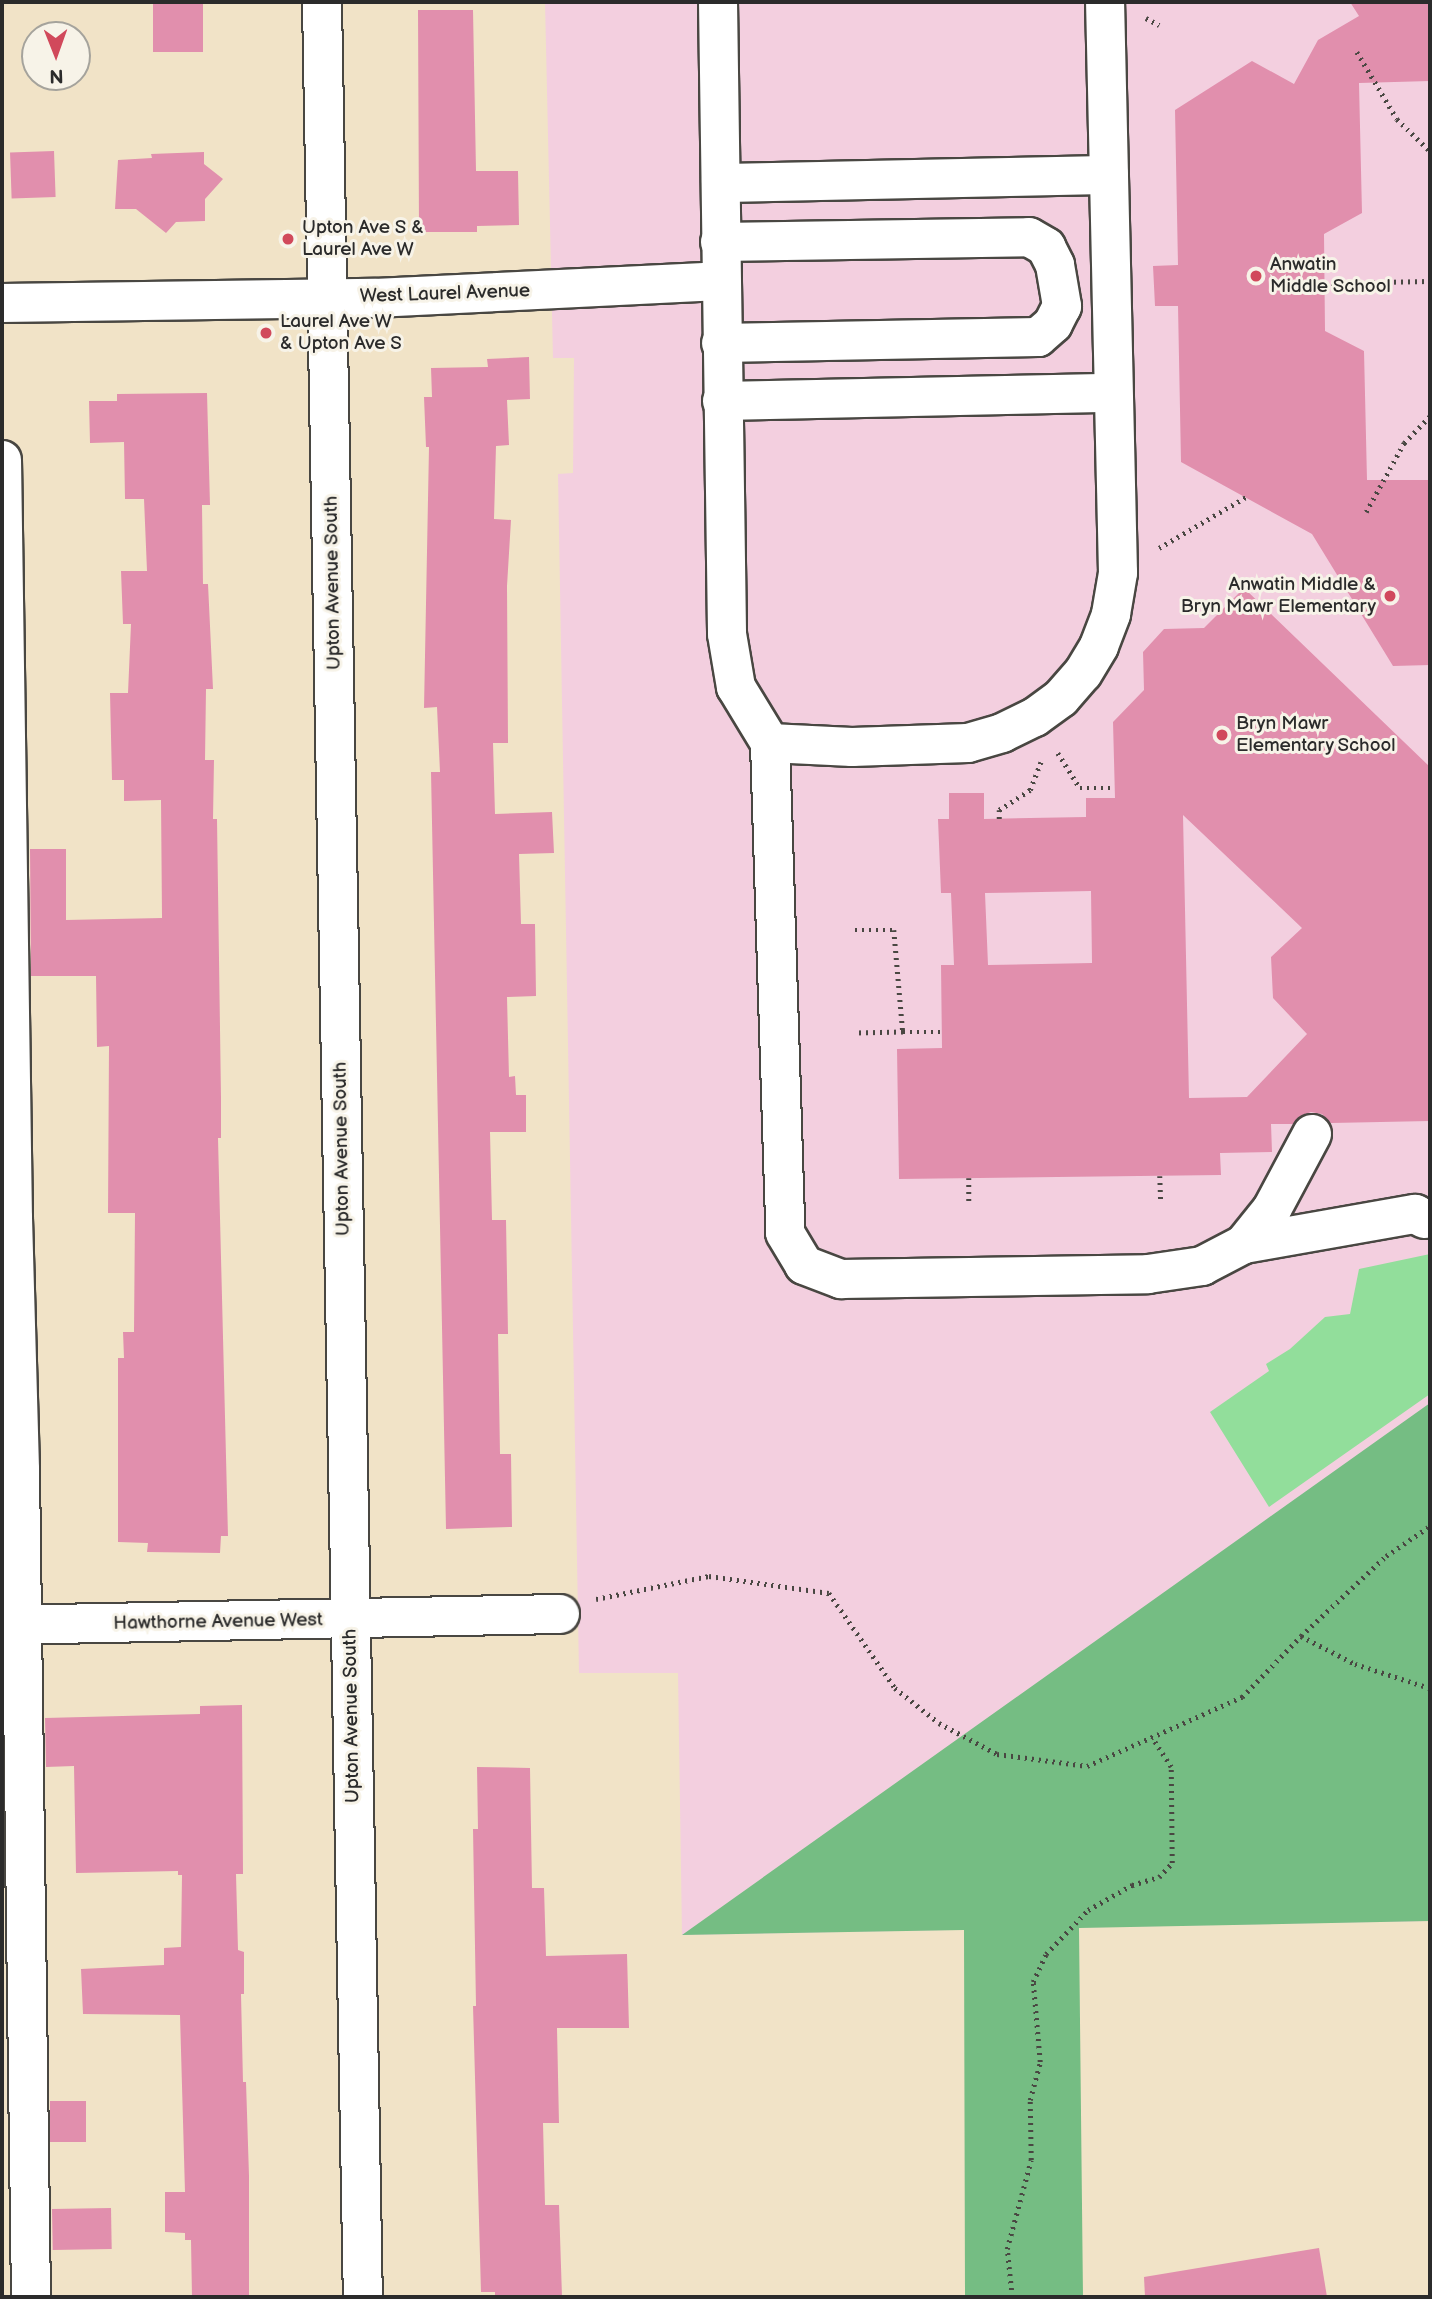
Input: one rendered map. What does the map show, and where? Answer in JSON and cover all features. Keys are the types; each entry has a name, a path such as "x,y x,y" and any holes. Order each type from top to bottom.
{"street":[{"name":"Upton Avenue South","path":"323,2 362,2297"},
{"path":"718,2 727,634 736,688 770,743 785,1233 804,1265 841,1279 1148,1274 1202,1266 1244,1244 1415,1214 1425,1219"},
{"path":"770,743 852,747 968,743 1002,733 1035,717 1061,698 1088,664 1111,614 1118,573 1105,2"},
{"path":"721,184 1109,175"},
{"path":"720,242 1030,237 1046,247 1055,265 1062,306 1053,324 1038,337 721,343"},
{"name":"West Laurel Avenue","path":"2,303 328,299 720,281"},
{"path":"722,401 1113,393"},
{"path":"2,460 12,1204 20,1470 11,1625 31,2297"},
{"path":"1244,1244 1272,1209 1312,1134"},
{"name":"Hawthorne Avenue West","path":"11,1625 560,1614"}],"path":[{"path":"1357,52 1397,119 1430,151"},
{"path":"1324,283 1430,281"},
{"path":"1366,512 1404,443 1430,416"},
{"path":"1154,551 1246,497"},
{"path":"1054,748 1080,788 1114,788"},
{"path":"999,819 999,810 1030,790 1039,771 1042,754"},
{"path":"855,930 894,930 903,1032"},
{"path":"856,1033 942,1032"},
{"path":"1160,1176 1161,1200"},
{"path":"969,1178 969,1202"},
{"path":"560,1614 591,1600 709,1576 828,1593 895,1688 939,1723 997,1754 1087,1766 1242,1698 1301,1636 1386,1556 1430,1526"},
{"path":"1301,1636 1355,1664 1430,1688"},
{"path":"1012,2297 1007,2249 1031,2160 1030,2100 1040,2062 1034,1982 1046,1954 1088,1910 1132,1885 1159,1877 1172,1863 1171,1767 1152,1738"}],"shaded area":[{"path":"545,2 1430,2 1430,1921 682,1935 678,1673 579,1673 558,474 573,473 574,358 553,358"}],"green space":[{"path":"1430,1254 1430,1394 1269,1507 1210,1412 1269,1371 1266,1364 1290,1349 1325,1317 1350,1314 1359,1269"},
{"path":"1430,1403 1430,1921 1079,1928 1083,2297 965,2297 964,1930 682,1935"}],"building":[{"path":"153,2 203,2 203,52 153,52"},
{"path":"1350,2 1430,2 1430,81 1359,83 1362,213 1324,234 1325,331 1364,351 1367,480 1430,480 1430,665 1393,666 1312,534 1181,462 1178,306 1155,306 1153,266 1178,265 1175,110 1252,61 1294,84 1318,40 1359,16"},
{"path":"418,10 473,10 476,171 518,171 519,225 477,226 477,232 419,232"},
{"path":"54,151 56,197 12,199 10,153"},
{"path":"204,152 204,164 223,179 205,199 205,221 176,222 166,233 136,209 115,209 118,160 152,158 151,154"},
{"path":"529,357 530,399 507,400 509,445 496,446 494,519 511,520 507,586 508,743 493,743 495,814 552,812 554,853 519,854 521,924 535,924 536,996 507,997 509,1077 515,1076 516,1095 526,1095 526,1132 490,1132 492,1220 506,1220 508,1334 498,1334 500,1454 511,1454 512,1527 446,1529 431,772 440,772 437,707 424,708 429,447 426,447 424,397 432,397 431,368 488,367 487,359"},
{"path":"207,393 210,505 202,505 203,584 208,584 213,689 206,689 205,760 214,760 213,819 217,819 221,1098 221,1138 218,1138 228,1536 221,1536 220,1553 147,1552 148,1543 118,1542 118,1358 124,1358 123,1332 134,1332 135,1213 108,1213 109,1046 97,1047 96,976 31,976 30,849 66,849 66,920 162,918 161,800 124,801 124,780 112,780 110,693 128,693 131,624 123,624 121,571 147,571 144,499 125,499 124,442 90,443 89,401 117,401 117,394"},
{"name":"Anwatin Middle & Bryn Mawr Elementary","path":"1244,588 1430,767 1430,1121 1331,1123 1322,1114 1311,1112 1300,1116 1293,1124 1271,1124 1272,1152 1220,1153 1221,1175 899,1179 897,1049 942,1048 941,965 954,965 951,893 941,893 938,819 949,819 949,793 984,793 984,819 1086,817 1086,798 1115,798 1113,722 1144,690 1143,652 1164,629 1204,628","holes":["1183,815 1302,928 1271,957 1273,998 1307,1034 1247,1097 1189,1098","1091,891 1092,963 988,965 985,893"]},
{"path":"242,1705 243,1874 236,1874 238,1950 244,1952 244,1994 241,1994 249,2176 249,2297 192,2297 191,2240 185,2240 185,2233 165,2232 165,2192 185,2192 180,2015 83,2014 81,1969 164,1965 164,1948 181,1947 182,1875 178,1875 178,1871 76,1873 74,1766 46,1767 45,1718 200,1714 200,1706"},
{"path":"477,1767 530,1768 532,1888 544,1888 546,1956 627,1954 629,2028 557,2028 559,2123 543,2123 545,2205 559,2205 562,2297 495,2297 495,2292 481,2292 473,2006 476,2006 473,1829 478,1829"},
{"path":"50,2101 86,2101 86,2142 50,2142"},
{"path":"111,2208 112,2249 53,2250 52,2209"},
{"path":"1319,2248 1327,2297 1145,2297 1144,2277"}],"place":[{"name":"Upton Ave S & Laurel Ave W","path":"288,239"},
{"name":"Anwatin Middle School","path":"1256,276"},
{"name":"Laurel Ave W & Upton Ave S","path":"266,333"},
{"name":"Anwatin Middle & Bryn Mawr Elementary","path":"1390,596"},
{"name":"Bryn Mawr Elementary School","path":"1222,735"}]}
